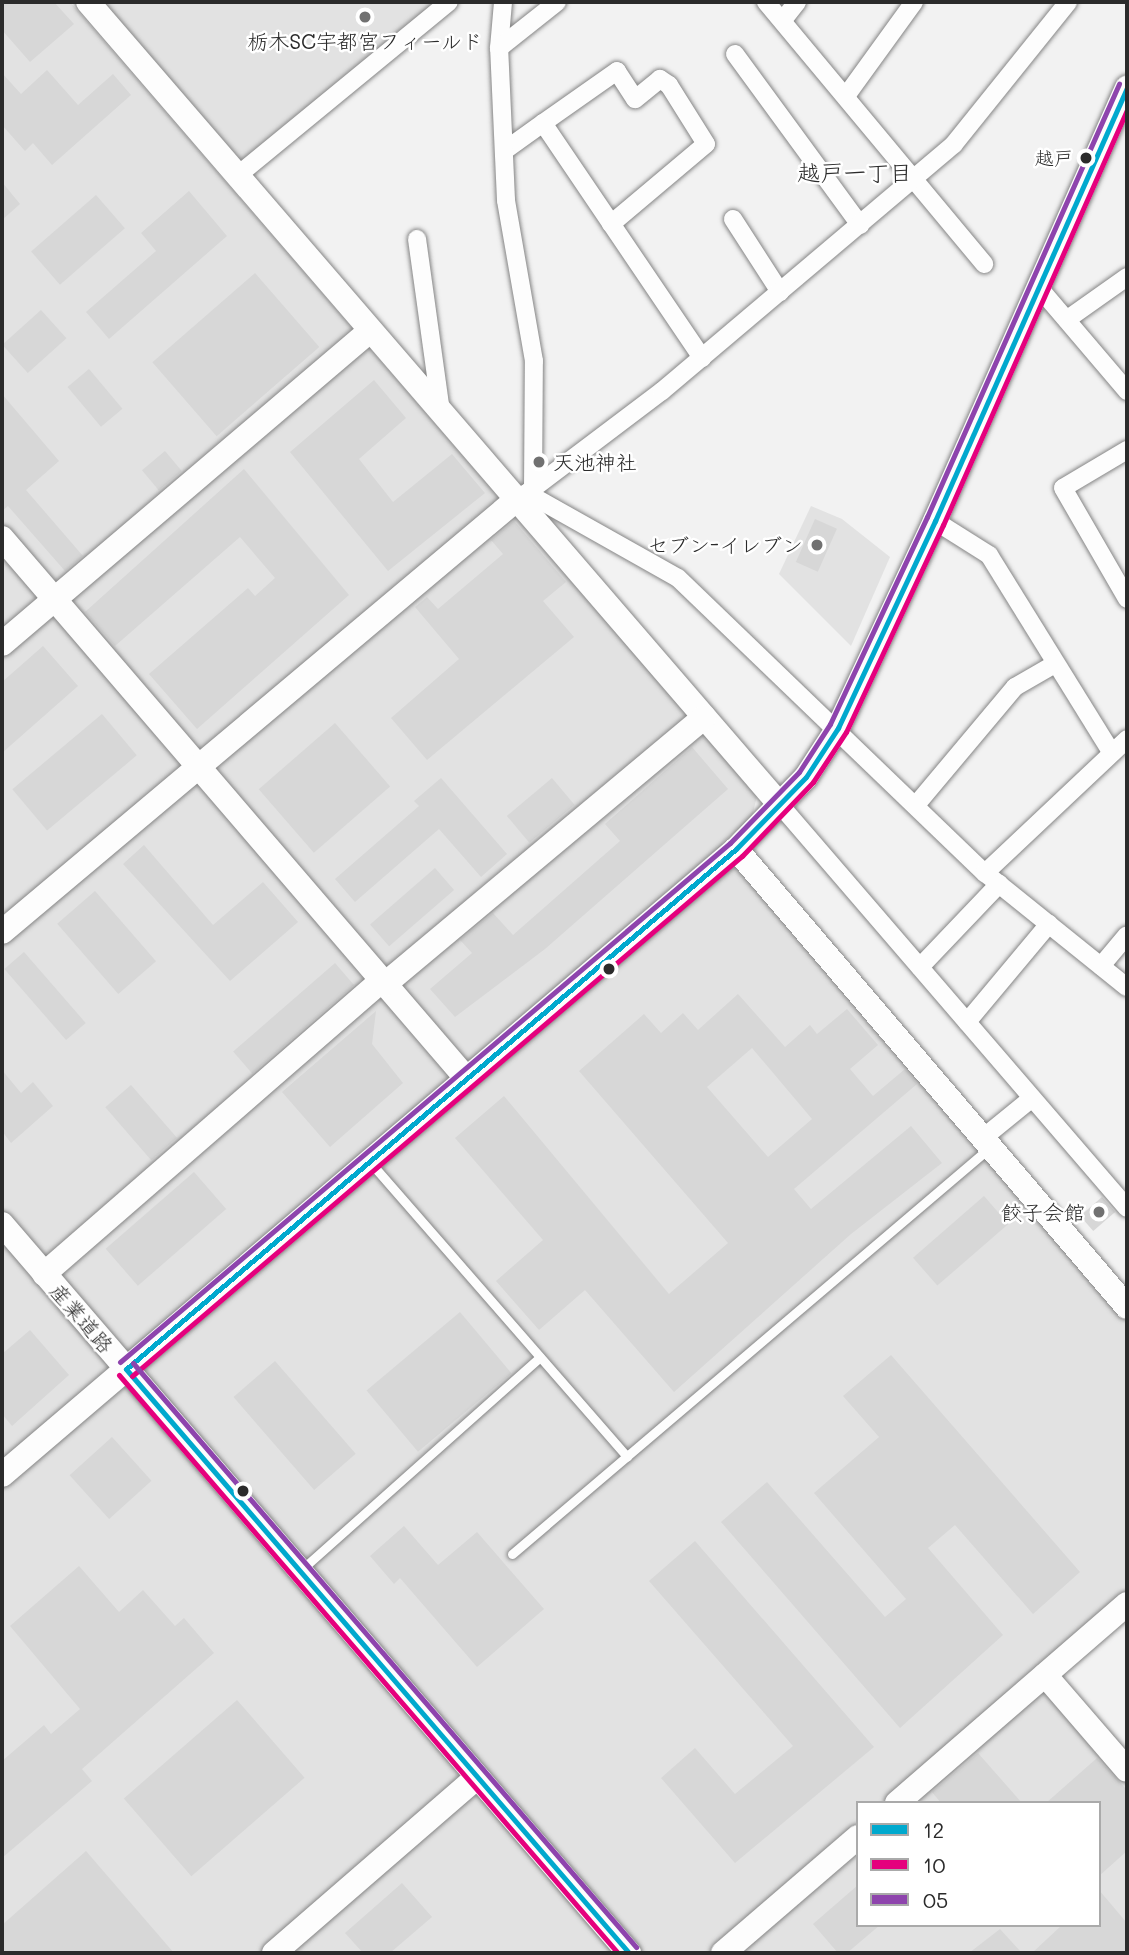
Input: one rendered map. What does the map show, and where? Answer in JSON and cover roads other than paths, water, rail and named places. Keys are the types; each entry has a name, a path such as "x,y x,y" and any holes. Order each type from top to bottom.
{"street":[{"path":"88,2 441,413 525,494 704,717 1127,1208"},
{"path":"237,176 449,2"},
{"path":"503,2 499,48 506,200 534,361 525,494"},
{"path":"499,48 557,2"},
{"path":"766,2 984,264"},
{"path":"783,20 797,2"},
{"path":"846,96 914,2"},
{"path":"2,932 195,765 525,494 702,358 915,180 954,144 1068,2"},
{"path":"735,54 860,225"},
{"path":"504,151 617,71 635,99 660,79 668,85 706,144 611,224"},
{"path":"2,1475 736,849 781,806 838,728 1041,290 1127,88"},
{"path":"543,123 702,358"},
{"path":"733,219 780,292"},
{"path":"417,239 441,413"},
{"path":"1069,318 1127,277"},
{"path":"1041,290 1069,318 1127,391"},
{"path":"2,644 370,331"},
{"path":"1127,450 1063,488 1127,599"},
{"path":"525,494 678,578 838,728 985,873 1127,986"},
{"path":"935,521 989,555 1111,752"},
{"path":"2,538 466,1077"},
{"path":"916,805 1015,687 1055,664"},
{"path":"44,1274 383,982 704,717"},
{"path":"985,873 1127,739"},
{"path":"736,849 1127,1307"},
{"path":"920,967 999,884"},
{"path":"967,1022 1049,924"},
{"path":"1101,966 1127,935"},
{"path":"986,1143 1032,1098"},
{"name":"産業道路","path":"2,1224 629,1953"},
{"path":"899,1801 1127,1604"},
{"path":"1045,1675 1127,1770"},
{"path":"274,1953 477,1777"},
{"path":"723,1953 856,1839"}],"lane":[{"path":"512,1554 628,1457 986,1143"},
{"path":"369,1161 628,1457"},
{"path":"300,1571 540,1357"}],"place":[{"name":"栃木SC宇都宮フィールド","path":"365,17"},
{"name":"越戸","path":"1086,158"},
{"name":"天池神社","path":"539,462"},
{"name":"セブン-イレブン","path":"817,545"},
{"name":"餃子会館","path":"1099,1212"}],"district":[{"name":"越戸一丁目","path":"855,172"}]}
